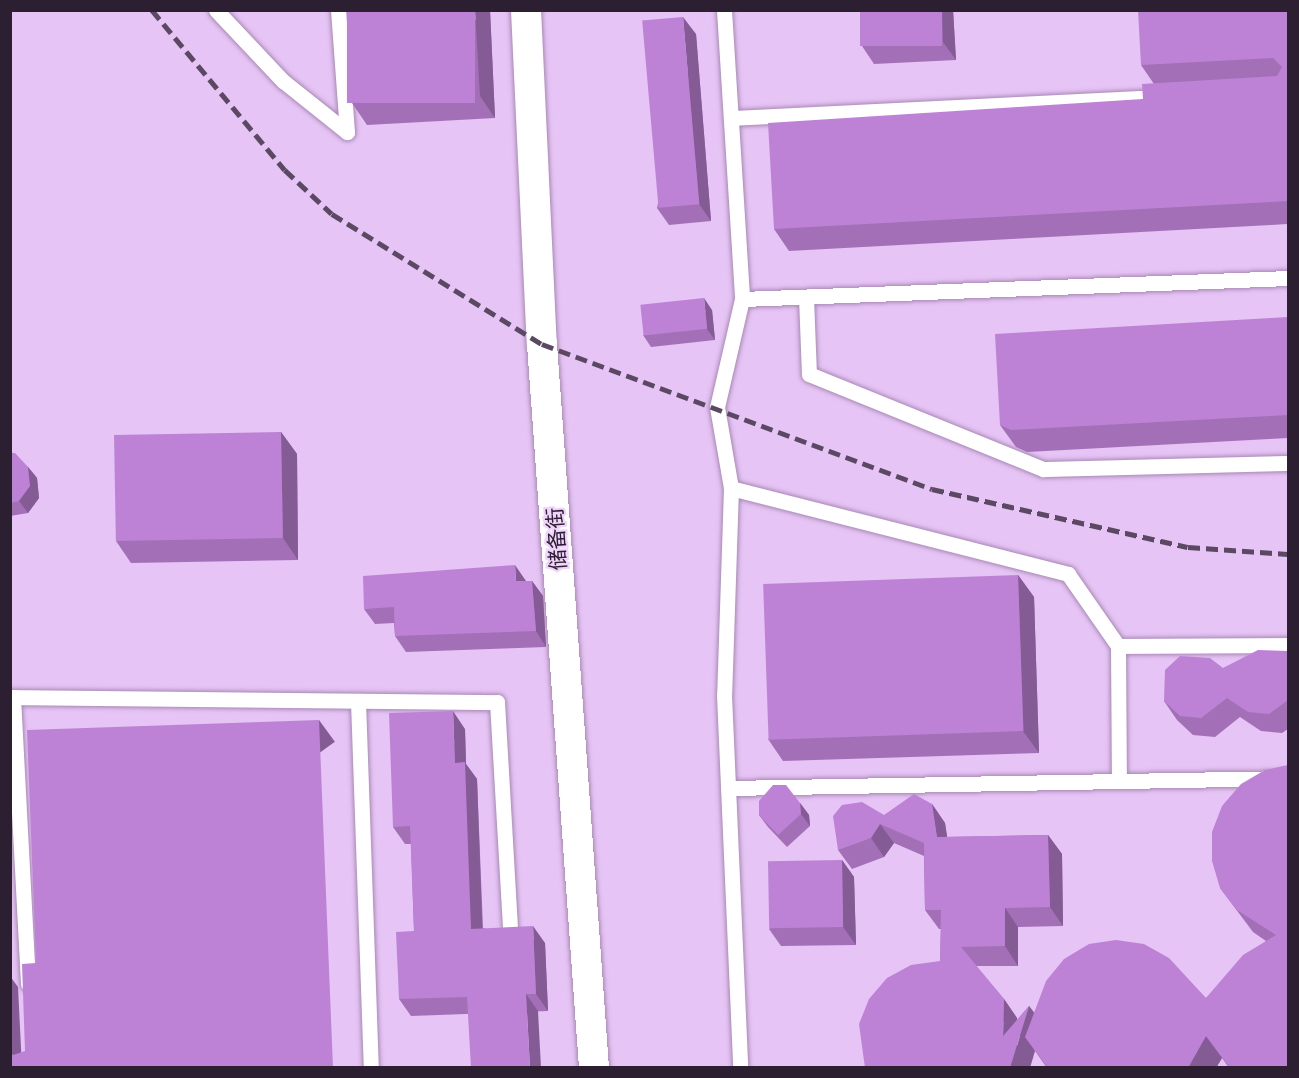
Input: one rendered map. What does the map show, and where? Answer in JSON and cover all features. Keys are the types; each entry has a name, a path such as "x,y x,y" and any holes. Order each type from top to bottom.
{"street":[{"name":"储备街","path":"526,10 543,356 594,1068"}],"lane":[{"path":"216,10 283,81 347,132 338,10"},
{"path":"724,10 742,299 717,407 731,488 724,695 740,1068"},
{"path":"731,118 1182,96"},
{"path":"742,299 1288,278"},
{"path":"806,297 809,374 1043,469 1288,463"},
{"path":"731,488 1068,574 1118,646 1119,781"},
{"path":"1118,646 1288,645"},
{"path":"29,1008 18,936 12,697 497,702 510,928"},
{"path":"358,701 371,1068"},
{"path":"728,788 1288,778"}],"building":[{"path":"347,10 475,10 475,103 347,103"},
{"path":"860,10 942,10 942,46 860,46"},
{"path":"1138,10 1288,10 1288,201 774,229 768,123 1143,99 1142,84 1277,76 1282,67 1273,58 1141,65"},
{"path":"683,17 699,204 659,208 642,21"},
{"path":"704,298 707,329 644,336 640,305"},
{"path":"1288,317 1288,415 1011,430 1000,425 995,334"},
{"path":"281,432 283,538 116,541 114,435"},
{"path":"10,453 15,453 28,467 30,486 19,501 10,503"},
{"path":"515,565 516,581 532,581 536,631 395,636 394,607 364,609 363,576"},
{"path":"1018,575 1023,731 769,740 763,584"},
{"path":"1258,650 1288,651 1288,700 1269,714 1248,712 1227,698 1201,718 1180,716 1164,701 1165,670 1180,656 1210,658 1223,668"},
{"path":"453,711 455,763 465,762 471,929 533,926 536,994 526,994 530,1068 471,1068 467,997 399,999 396,932 414,931 410,826 393,827 389,713"},
{"path":"319,720 333,1068 10,1068 10,1052 13,1055 25,1051 22,964 36,963 27,730"},
{"path":"1288,765 1288,1068 1230,1068 1206,1036 1188,1068 1048,1068 1025,1037 1046,981 1064,959 1089,944 1116,940 1144,944 1169,958 1206,998 1243,955 1276,935 1237,910 1220,888 1212,861 1212,832 1222,806 1241,784 1265,770"},
{"path":"773,785 786,785 800,803 801,814 778,835 759,815 759,801"},
{"path":"914,794 932,804 937,837 1048,835 1050,907 1005,908 1005,946 961,947 1004,999 1003,1036 1029,1006 1010,1068 865,1068 859,1024 869,999 887,978 911,965 940,961 941,910 925,910 924,843 880,824 871,838 838,850 833,816 842,805 862,802 884,815"},
{"path":"842,860 843,927 769,928 768,861"}],"railway":[{"path":"152,10 285,170 332,214 542,344 932,489 1188,547 1288,554"}]}
